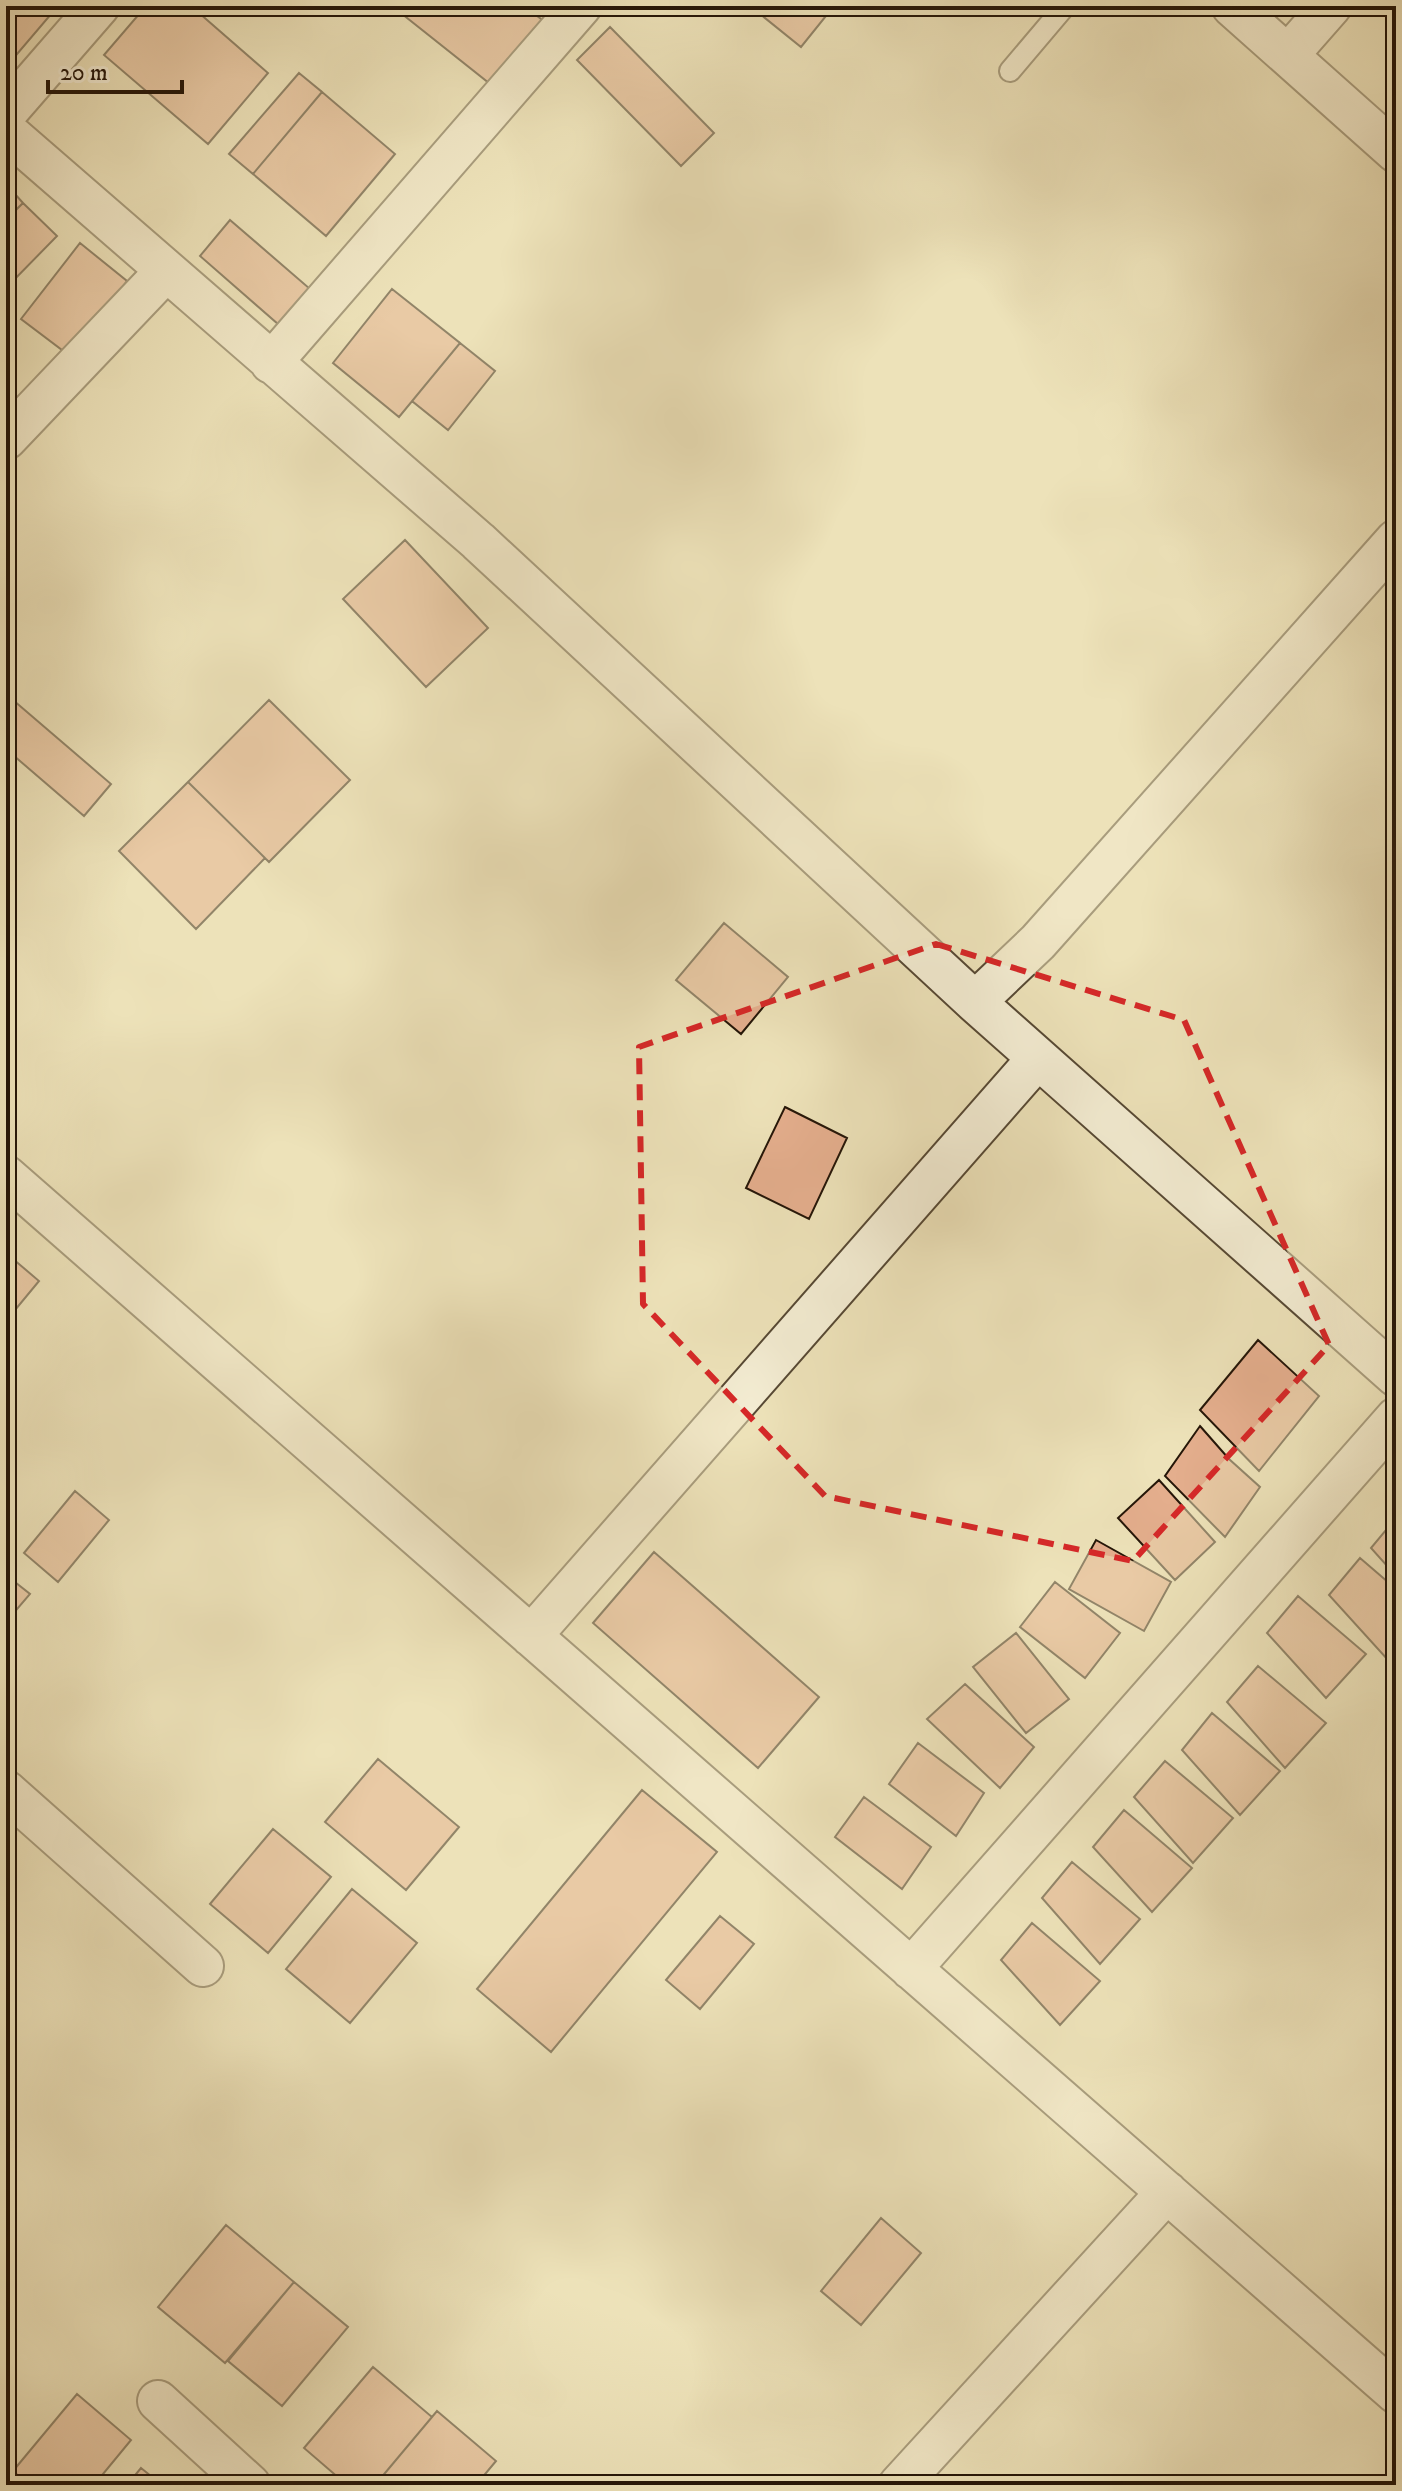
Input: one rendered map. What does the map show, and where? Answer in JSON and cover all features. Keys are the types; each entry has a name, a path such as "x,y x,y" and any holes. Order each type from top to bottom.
{"street":[{"path":"6,113 99,6"},
{"path":"271,363 581,6"},
{"path":"1232,6 1396,152"},
{"path":"1288,55 1331,6"},
{"path":"6,131 478,541 975,1002 1396,1376"},
{"path":"6,439 165,272"},
{"path":"975,1002 1038,942 1396,540"},
{"path":"531,1636 1038,1058"},
{"path":"6,1176 1396,2393"},
{"path":"911,1969 1396,1418"},
{"path":"6,1791 203,1966"},
{"path":"899,2485 1167,2192"},
{"path":"158,2401 250,2485"}],"lane":[{"path":"1010,71 1065,6"}],"highlighted area":[{"path":"936,944 1184,1020 1329,1345 1133,1561 825,1496 643,1304 639,1047"}],"building":[{"path":"6,6 58,6 6,67"},
{"path":"146,6 191,6 268,73 208,144 104,55"},
{"path":"392,6 524,6 545,22 494,87"},
{"path":"750,6 834,6 801,47"},
{"path":"610,27 714,133 681,166 577,60"},
{"path":"299,73 322,92 253,174 229,154"},
{"path":"322,92 395,154 326,236 253,174"},
{"path":"6,184 23,203 6,219"},
{"path":"23,203 57,236 6,288 6,220"},
{"path":"230,220 317,295 286,331 200,256"},
{"path":"80,243 127,281 70,356 21,319"},
{"path":"392,289 460,343 399,417 333,363"},
{"path":"460,343 495,371 448,430 412,401"},
{"path":"405,540 488,628 426,687 343,599"},
{"path":"6,694 111,784 84,816 6,749"},
{"path":"269,700 350,780 269,862 188,782"},
{"path":"188,782 265,858 196,929 119,851"},
{"path":"724,923 788,977 741,1034 676,980"},
{"path":"785,1107 847,1138 809,1219 746,1188"},
{"path":"6,1253 39,1281 6,1321"},
{"path":"1258,1340 1319,1396 1259,1471 1200,1410"},
{"path":"1200,1426 1229,1459 1260,1487 1225,1537 1165,1476"},
{"path":"1159,1480 1215,1542 1175,1580 1118,1518"},
{"path":"75,1491 109,1520 58,1582 24,1553"},
{"path":"1396,1518 1396,1576 1371,1548"},
{"path":"1096,1540 1171,1582 1144,1631 1069,1589"},
{"path":"654,1552 819,1697 758,1768 593,1623"},
{"path":"1360,1558 1396,1589 1396,1651 1388,1660 1329,1595"},
{"path":"6,1575 30,1594 6,1622"},
{"path":"1055,1582 1120,1633 1085,1678 1020,1627"},
{"path":"1298,1596 1366,1654 1326,1698 1267,1633"},
{"path":"1016,1633 1069,1699 1026,1733 973,1667"},
{"path":"1258,1666 1326,1723 1285,1768 1227,1702"},
{"path":"965,1684 1034,1747 1000,1788 927,1719"},
{"path":"1212,1713 1280,1771 1240,1815 1182,1750"},
{"path":"918,1743 984,1793 956,1836 889,1784"},
{"path":"378,1759 459,1827 406,1890 325,1822"},
{"path":"1165,1761 1233,1818 1193,1863 1134,1797"},
{"path":"642,1790 717,1852 551,2052 477,1989"},
{"path":"864,1797 931,1847 902,1889 835,1837"},
{"path":"1124,1810 1192,1868 1152,1912 1093,1847"},
{"path":"273,1829 331,1877 268,1953 210,1904"},
{"path":"1072,1862 1140,1919 1100,1964 1042,1898"},
{"path":"352,1889 417,1943 350,2023 286,1969"},
{"path":"720,1916 754,1944 700,2009 666,1980"},
{"path":"1032,1923 1100,1981 1060,2025 1001,1960"},
{"path":"881,2218 921,2253 861,2325 821,2291"},
{"path":"226,2225 294,2282 225,2363 158,2307"},
{"path":"294,2282 348,2327 282,2406 228,2361"},
{"path":"373,2367 432,2417 375,2485 347,2485 304,2448"},
{"path":"77,2394 131,2440 94,2485 29,2485 13,2471"},
{"path":"437,2411 496,2461 476,2485 375,2485"},
{"path":"141,2468 162,2485 127,2485"}]}
